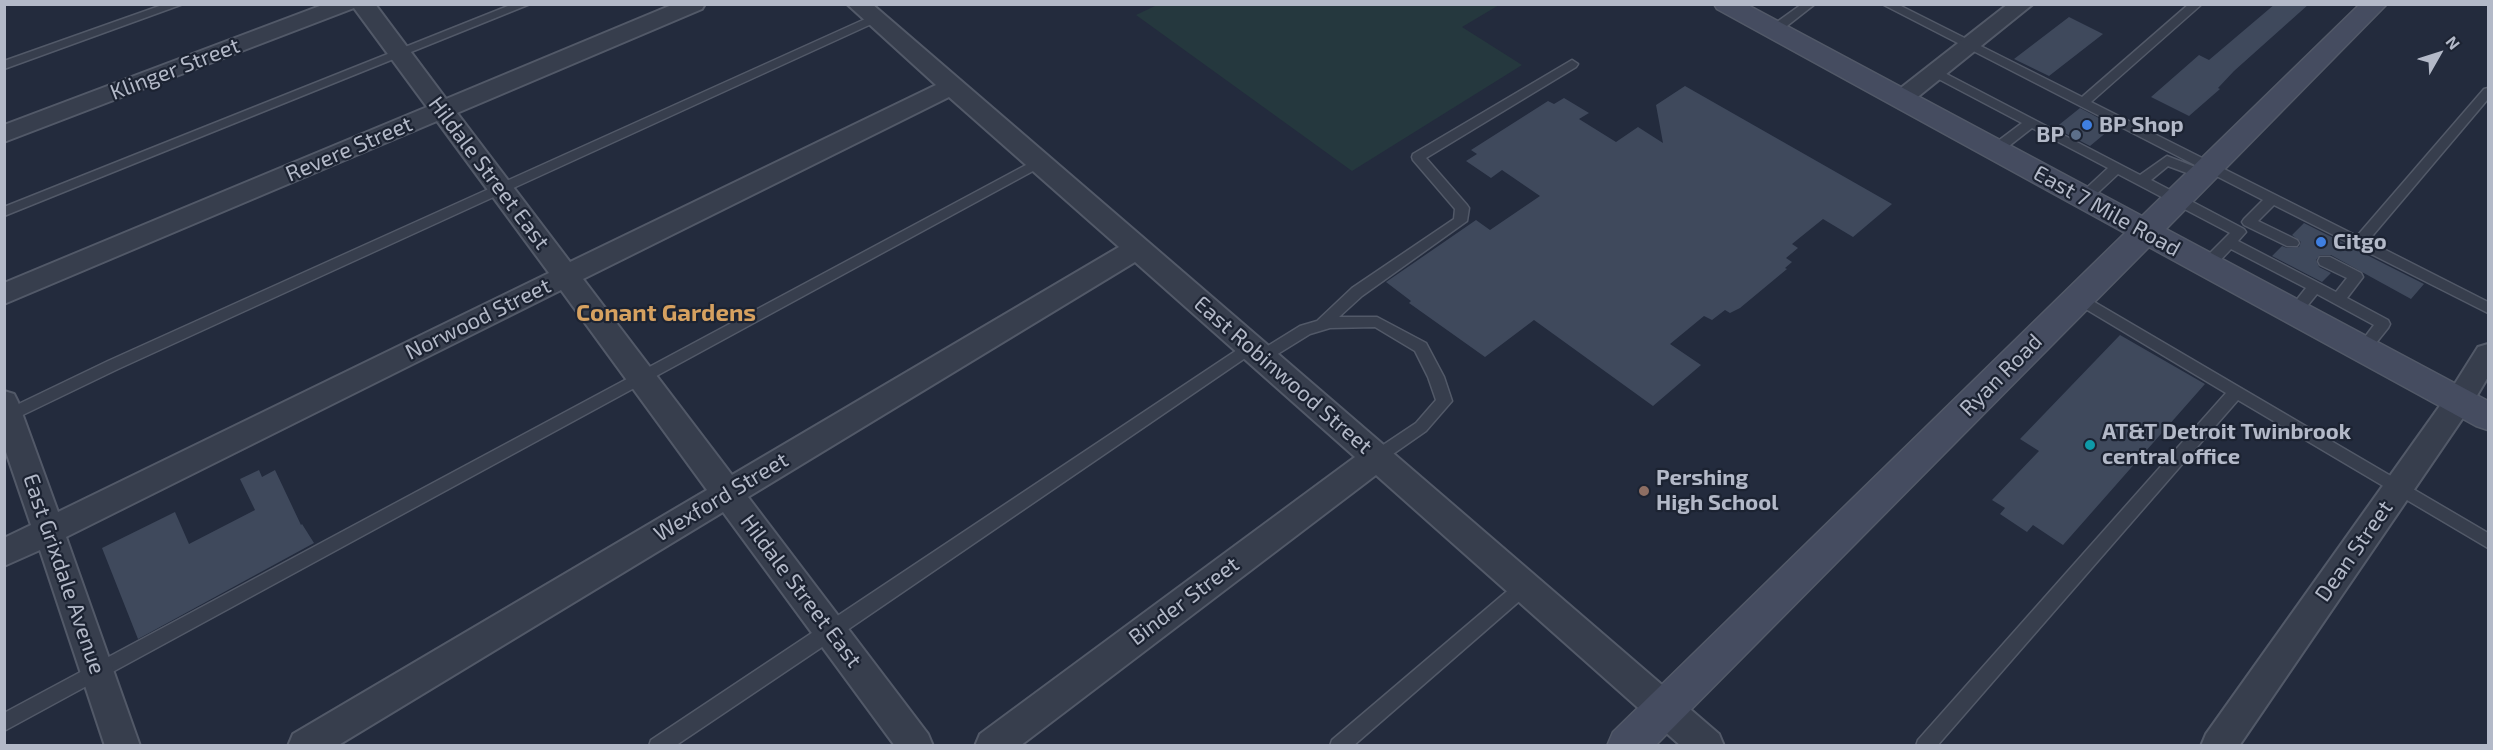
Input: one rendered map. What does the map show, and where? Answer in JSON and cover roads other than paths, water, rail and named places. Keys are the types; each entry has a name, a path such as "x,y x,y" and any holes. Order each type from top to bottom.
{"street":[{"name":"Klinger Street","path":"4,134 346,4"},
{"name":"Hildale Street East","path":"363,4 916,746"},
{"name":"Revere Street","path":"4,294 694,4"},
{"name":"East 7 Mile Road","path":"1726,4 2146,232 2225,246 2294,312 2488,417"},
{"path":"1901,99 2022,4"},
{"name":"Ryan Road","path":"1627,746 2375,4"},
{"name":"East Robinwood Street","path":"866,12 1707,746"},
{"name":"Norwood Street","path":"4,553 952,86"},
{"name":"Wexford Street","path":"305,746 1138,248"},
{"name":"Dean Street","path":"2218,746 2459,401 2467,386 2486,362"},
{"name":"East Grixdale Avenue","path":"6,412 123,746"},
{"name":"Binder Street","path":"992,746 1377,457"}],"lane":[{"path":"4,65 178,4"},
{"path":"4,212 525,4"},
{"path":"1774,30 1810,4"},
{"path":"1887,4 2084,102 2208,171 2273,198 2488,308"},
{"path":"2084,102 2197,4"},
{"path":"6,412 501,189 866,12"},
{"path":"1322,325 1357,292 1460,221 1462,208 1418,157 1572,64"},
{"path":"1935,72 2178,201 2225,246 2260,255 2383,324 2363,349"},
{"path":"2360,242 2488,92"},
{"path":"1995,150 2031,123"},
{"path":"2141,181 2167,160 2208,171"},
{"path":"4,723 1039,162"},
{"path":"2084,198 2116,168"},
{"path":"2225,246 2273,198"},
{"path":"2249,222 2275,239 2292,243"},
{"path":"2325,261 2356,277 2338,299"},
{"path":"2294,312 2315,287"},
{"path":"2079,298 2488,541"},
{"path":"658,746 1257,351 1305,330 1322,325 1377,322 1421,347 1436,377 1444,401 1421,427 1377,457"},
{"path":"1925,746 2237,391"},
{"path":"1339,746 1525,586"}],"place":[{"name":"BP Shop","path":"2087,125"},
{"name":"BP","path":"2076,135"},
{"name":"Citgo","path":"2321,242"},
{"name":"AT&T Detroit Twinbrook central office","path":"2090,445"},
{"name":"Pershing High School","path":"1644,491"}],"district":[{"name":"Conant Gardens","path":"666,313"}]}
